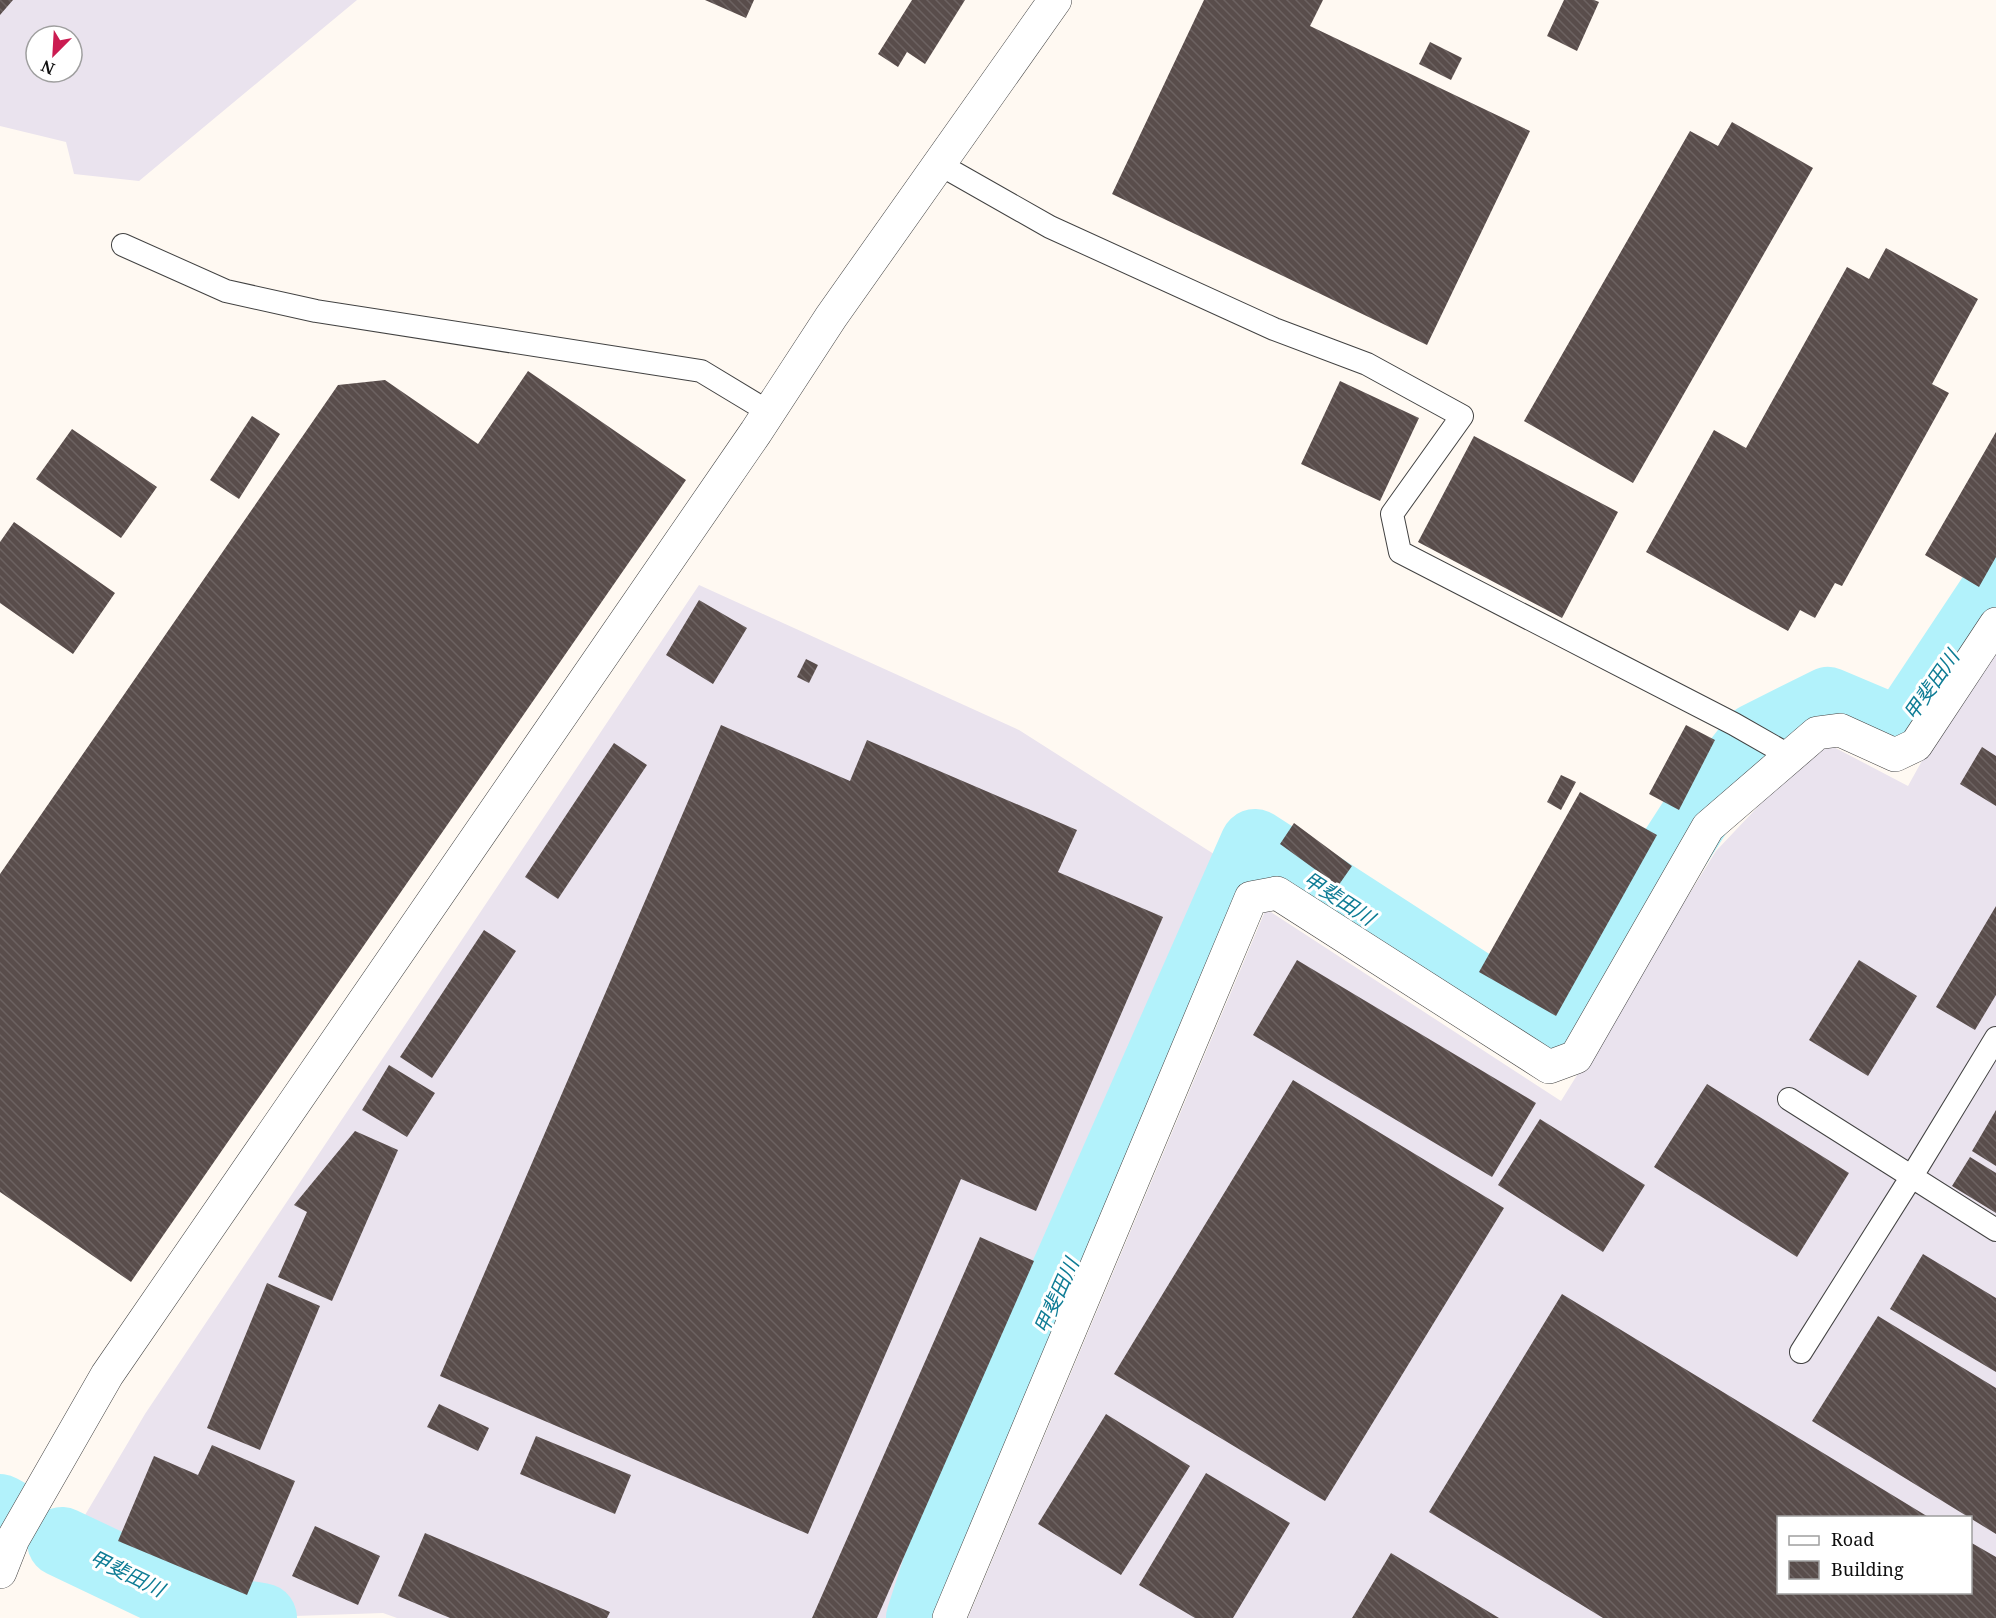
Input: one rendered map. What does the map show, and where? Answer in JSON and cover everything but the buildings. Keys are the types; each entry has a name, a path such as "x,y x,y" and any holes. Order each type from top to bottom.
{"street":[{"path":"0,1572 13,1539 107,1375 769,412 831,317 1054,0"},
{"path":"949,1618 1251,898 1277,893 1549,1067 1576,1057 1708,827 1782,751 1817,733 1840,730 1895,755 1916,745 1996,624"}],"lane":[{"path":"939,164 1050,227 1274,329 1367,364 1462,416 1392,514 1400,552 1734,723 1782,751"},
{"path":"123,245 226,291 316,311 701,371 769,412"},
{"path":"1801,1352 1996,1038"},
{"path":"1790,1099 1996,1230"}],"shaded area":[{"path":"0,0 357,0 139,181 74,174 66,142 0,126"},
{"path":"699,585 1019,730 1228,863 932,1549 908,1618 397,1618 383,1613 295,1616 204,1602 72,1537 145,1414"},
{"path":"1996,642 1996,1618 968,1618 1266,909 1561,1101 1716,851 1769,795 1826,743 1908,786 1963,687"}],"waterway":[{"name":"甲斐田川","path":"921,1618 942,1553 1255,844 1553,1037 1697,814 1756,738 1828,702 1892,729 1907,724 1996,590"},
{"name":"甲斐田川","path":"0,1509 9,1514"},
{"name":"甲斐田川","path":"62,1542 203,1609 262,1618"}]}
